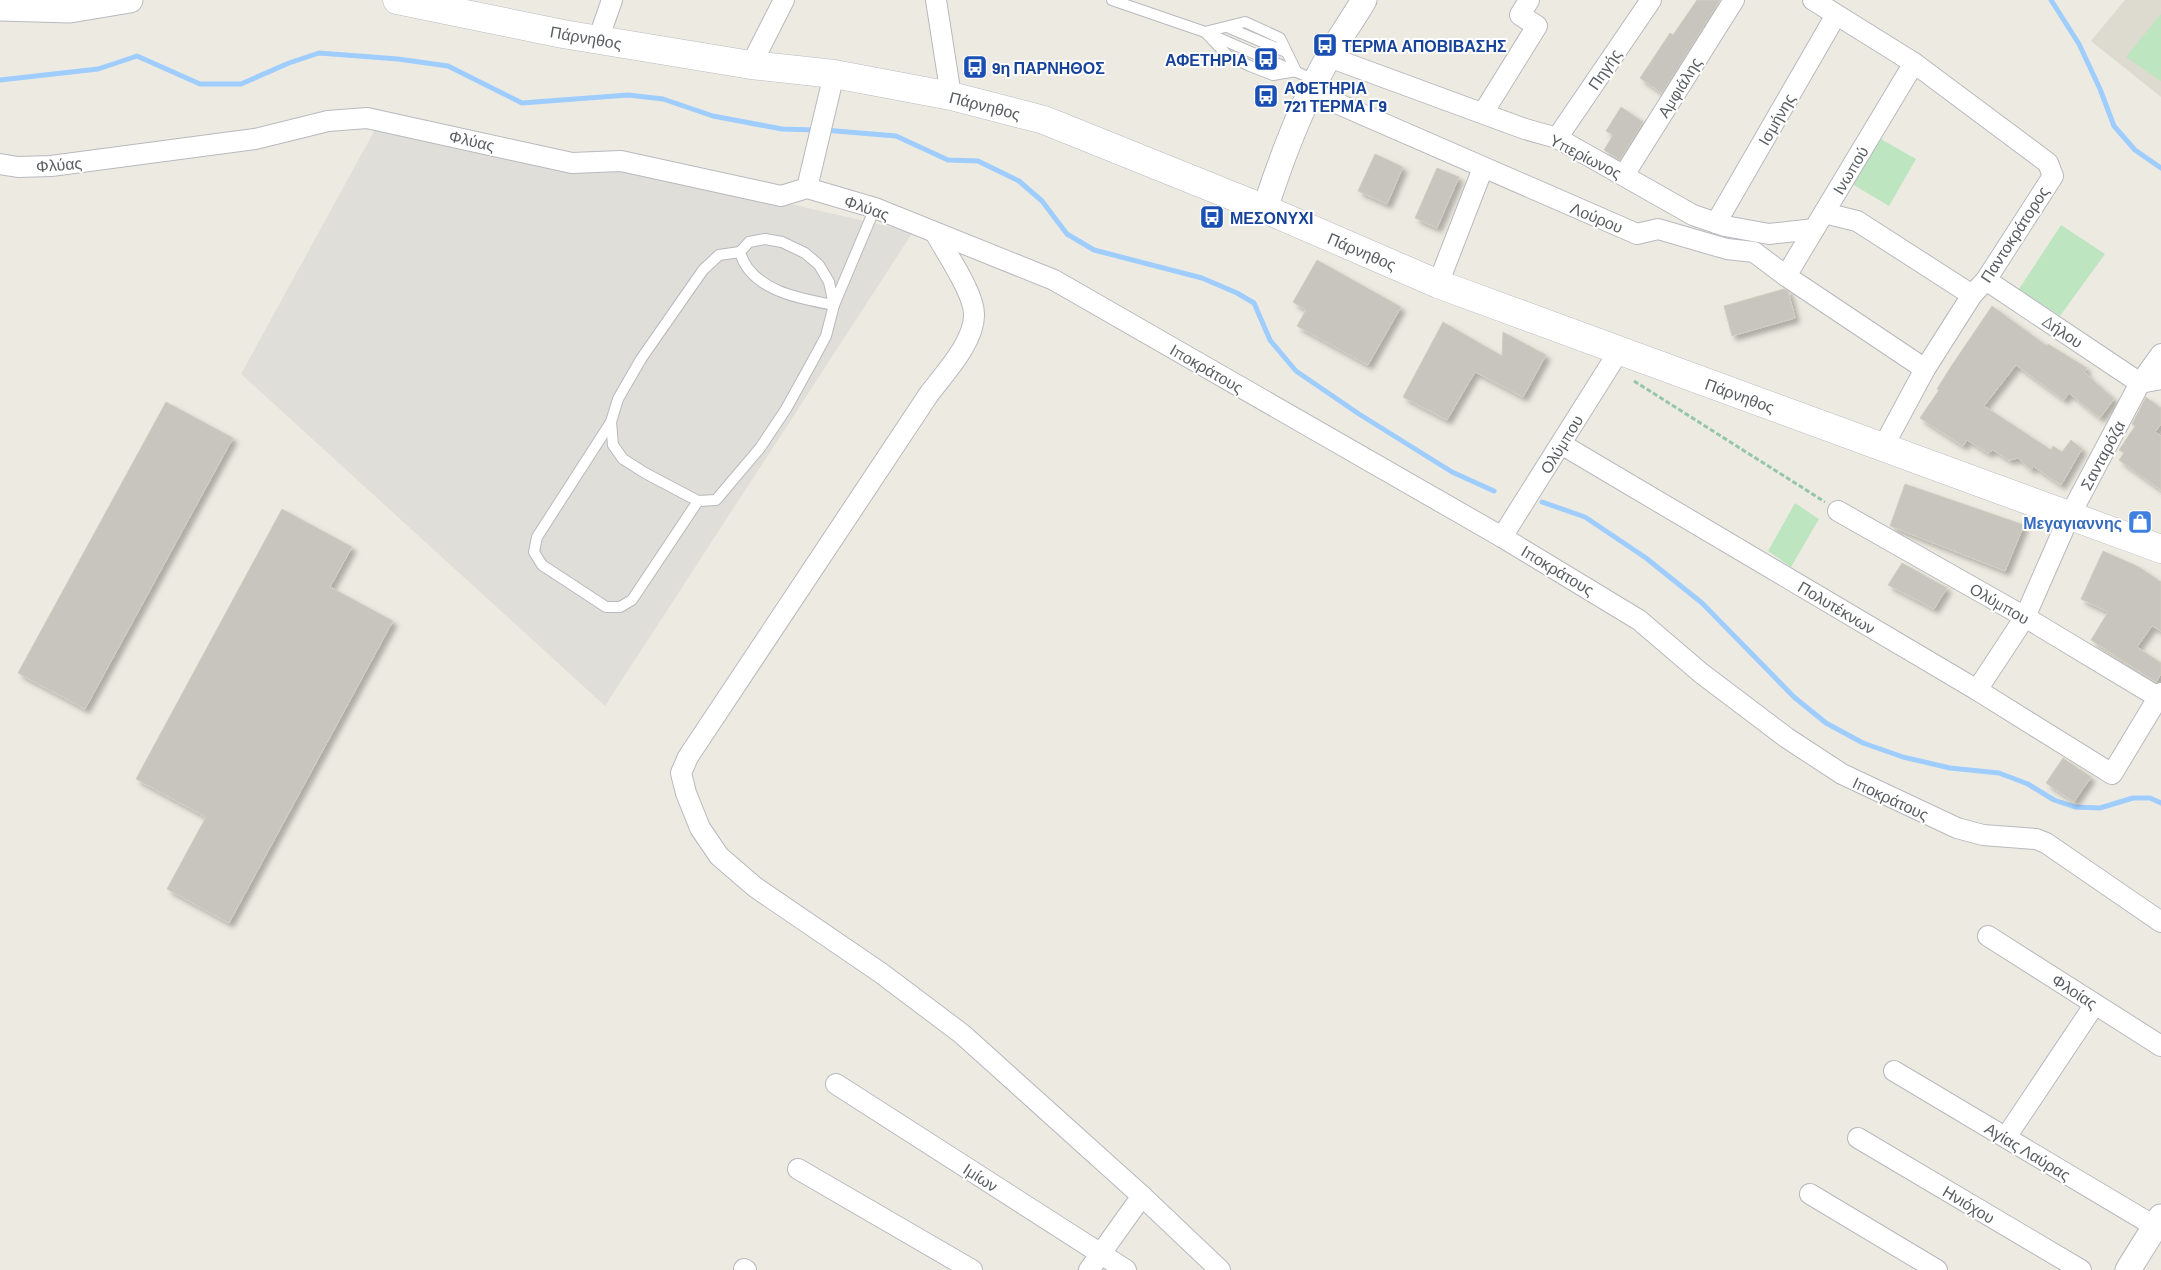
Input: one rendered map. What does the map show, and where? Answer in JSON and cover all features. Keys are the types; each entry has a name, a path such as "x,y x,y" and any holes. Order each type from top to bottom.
{"main road":[{"name":"Πάρνηθος","path":"397,0 563,34 751,65 831,85 951,96 1044,120 1265,209 1615,358 1883,447 2161,549"}],"street":[{"path":"0,8 130,0"},
{"path":"598,40 612,0"},
{"path":"751,65 784,0"},
{"path":"936,0 951,96"},
{"path":"1265,209 1308,81 1329,57 1364,0"},
{"path":"1483,113 1537,26 1520,15 1529,0"},
{"name":"Πηγής","path":"1557,138 1651,0"},
{"name":"Αμφιάλης","path":"1624,175 1734,0"},
{"name":"Παντοκράτορος","path":"1813,0 1914,63 2048,163 2053,176 1986,280 1972,295 1925,369 1883,447"},
{"name":"Ισμήνης","path":"1716,223 1836,15"},
{"name":"Υπερίωνος","path":"1329,57 1557,138 1694,214 1716,223 1769,234 1819,221"},
{"name":"Ινωπού","path":"1786,276 1914,63"},
{"name":"Λούρου","path":"1308,81 1483,168 1637,234 1658,230 1727,249 1754,252 1786,276 1925,369"},
{"path":"807,188 831,85"},
{"name":"Φλύας","path":"0,164 18,167 51,166 255,139 328,121 367,118 572,163 621,161 781,196 807,188 875,208 936,234"},
{"path":"1438,284 1483,168"},
{"path":"1819,221 1857,221 1972,295"},
{"path":"936,234 969,294 974,314 965,344 929,394 688,757 681,773 686,793 700,828 719,856 754,887 881,973 962,1034 1142,1196 1220,1270"},
{"name":"Ιποκράτους","path":"936,234 1054,280 1502,537 1639,620 1702,673 1779,732 1842,774 1957,828 1983,835 2023,837 2041,841 2161,922"},
{"name":"Δήλου","path":"1986,280 2140,383"},
{"name":"Σανταρόζα","path":"1977,690 2025,617 2069,516 2140,383 2161,354"},
{"name":"Ολύμπου","path":"1502,537 1615,358"},
{"path":"2140,383 2161,379"},
{"name":"Πολυτέκνων","path":"1561,444 1977,690 2112,774 2160,696"},
{"name":"Ολύμπου","path":"1838,511 2160,696"},
{"name":"Φλοίας","path":"1988,936 2161,1046"},
{"path":"2006,1137 2095,1004"},
{"name":"Αγίας Λαύρας","path":"1894,1071 2159,1225"},
{"name":"Ιμίων","path":"836,1084 1094,1262 1126,1270"},
{"name":"Ηνιόχου","path":"1858,1138 2081,1270"},
{"path":"798,1169 972,1270"},
{"path":"1810,1194 1938,1270"},
{"path":"1094,1262 1142,1196"},
{"path":"2128,1270 2159,1225"}],"lane":[{"path":"1112,0 1205,32 1308,81"},
{"path":"1205,32 1245,22 1280,38 1286,52 1308,81"},
{"path":"611,422 613,445 622,459 698,501 716,500 760,448 786,409 826,336 834,305 875,208"},
{"path":"698,501 632,600 620,607 606,606 542,565 534,552 537,537 611,422 618,399 641,359 703,270 719,254 740,252 749,242 765,239 782,242 805,253 819,265 829,282 834,305"},
{"path":"740,252 746,270 768,286 785,294 834,305"}],"path":[{"path":"1615,358 1838,511"}],"shaded area":[{"path":"2125,0 2161,0 2161,97 2091,41"},
{"path":"378,124 625,166 913,232 605,706 241,374"}],"green space":[{"path":"2161,14 2161,81 2126,57"},
{"path":"1879,138 1916,159 1889,206 1852,184"},
{"path":"2061,225 2105,254 2060,316 2019,289"},
{"path":"1795,503 1819,519 1791,567 1768,551"}],"building":[{"path":"1697,0 1720,0 1662,93 1640,78 1670,33 1673,35"},
{"path":"1621,107 1643,122 1620,160 1604,150 1613,135 1606,131"},
{"path":"1375,154 1403,167 1387,204 1358,191"},
{"path":"1437,168 1459,177 1437,228 1415,218"},
{"path":"1317,260 1401,307 1368,365 1297,326 1306,310 1293,302"},
{"path":"1784,289 1788,291 1795,318 1732,336 1724,306"},
{"path":"1992,306 2047,346 2048,344 2087,368 2084,372 2114,399 2100,418 2069,393 2064,400 2016,365 1984,406 2051,450 2053,446 2062,452 2071,440 2082,449 2061,485 2033,466 2031,470 2018,458 2009,460 1993,450 1988,453 1967,440 1963,446 1920,418 1939,390 1937,389 1950,368"},
{"path":"1443,322 1502,356 1503,332 1546,355 1523,397 1475,372 1447,420 1403,397"},
{"path":"2146,397 2161,408 2161,424 2155,432 2161,436 2161,490 2119,460 2124,453 2119,450 2135,426 2132,424"},
{"path":"166,402 233,438 85,709 18,673"},
{"path":"1905,484 2024,525 2005,571 1890,526"},
{"path":"282,509 352,547 330,587 393,621 229,923 167,889 206,817 136,779"},
{"path":"2103,551 2139,567 2161,582 2161,631 2152,626 2137,647 2161,663 2161,674 2156,682 2091,640 2108,612 2081,599"},
{"path":"1902,563 1947,588 1934,609 1888,585"},
{"path":"2063,758 2091,777 2074,802 2046,783"}],"waterway":[{"path":"2051,0 2079,44 2100,89 2114,126 2135,150 2161,168"},
{"path":"0,80 98,69 137,56 200,84 241,84 289,63 319,53 398,59 448,66 522,103 628,95 663,99 713,116 782,129 816,130"},
{"path":"824,130 896,136 948,160 978,161 1019,181 1042,201 1067,234 1094,250 1202,278 1237,293 1254,303 1270,340 1296,371 1359,414 1452,472 1494,491"},
{"path":"1542,502 1585,517 1646,558 1702,603 1794,697 1826,723 1863,743 1903,757 1950,768 1999,773 2028,784 2054,800 2075,807 2100,808 2133,798 2150,798 2161,803"}],"place":[{"name":"ΤΕΡΜΑ ΑΠΟΒΙΒΑΣΗΣ","path":"1325,45"},
{"name":"ΑΦΕΤΗΡΙΑ","path":"1266,59"},
{"name":"9η ΠΑΡΝΗΘΟΣ","path":"975,67"},
{"name":"ΑΦΕΤΗΡΙΑ 721 ΤΕΡΜΑ Γ9","path":"1266,96"},
{"name":"ΜΕΣΟΝΥΧΙ","path":"1212,217"},
{"name":"Μεγαγιαννης","path":"2140,522"}]}
